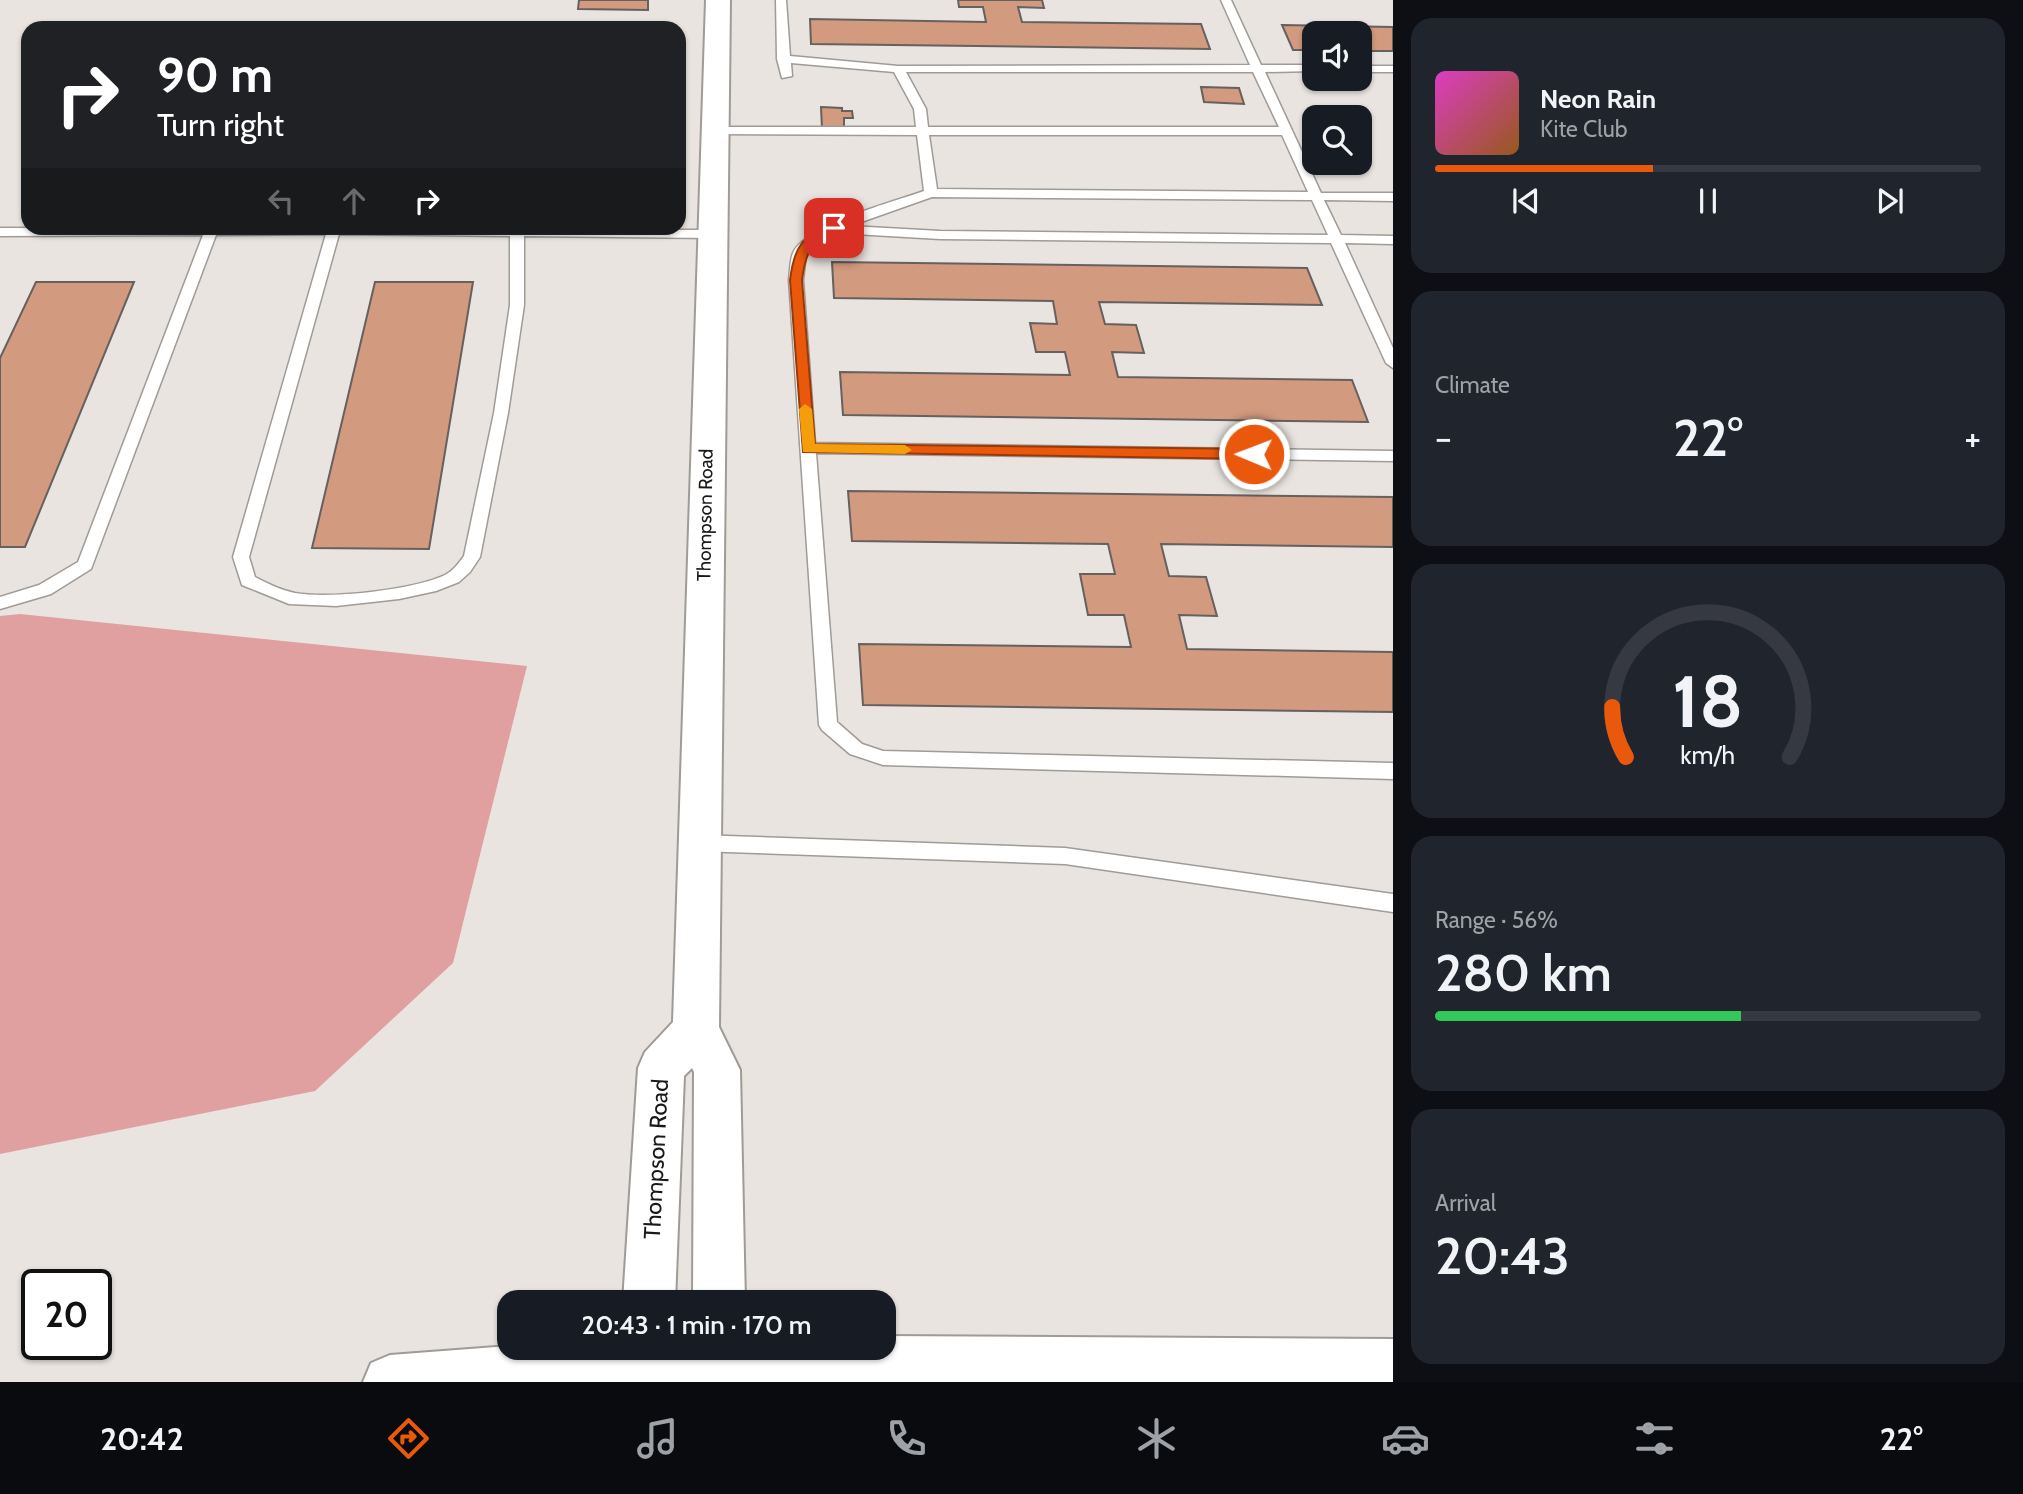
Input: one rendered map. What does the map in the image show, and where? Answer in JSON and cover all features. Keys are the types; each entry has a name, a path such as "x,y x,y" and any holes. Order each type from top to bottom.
{"main road":[{"name":"Thompson Road","path":"718,0 696,1030 717,1070 719,1290"},
{"name":"Thompson Road","path":"650,1290 660,1068 696,1030"},
{"path":"390,1382 647,1363 1393,1365"}],"lane":[{"path":"781,0 786,76"},
{"path":"1226,0 1393,363"},
{"path":"783,59 898,69 1302,68"},
{"path":"898,69 920,109 931,193"},
{"path":"1372,69 1393,69"},
{"path":"714,131 1284,131"},
{"path":"1393,197 931,193 834,228 814,239 800,253 796,280 828,725 856,749 883,758 1393,771"},
{"path":"834,228 940,235 1393,240"},
{"path":"0,232 21,232"},
{"path":"686,234 711,234"},
{"path":"0,603 43,591 66,580 85,565 209,235"},
{"path":"333,235 241,557 248,581 275,594 306,600 415,591 450,579 463,571 472,557 501,413 517,305 516,235"},
{"path":"808,448 1393,456"},
{"path":"698,843 1065,856 1393,903"}],"shaded area":[{"path":"20,614 527,666 453,963 315,1091 0,1154 0,616"}],"building":[{"path":"579,0 648,0 648,10 578,9"},
{"path":"958,0 1042,0 1044,8 1018,7 1022,22 1201,24 1210,49 811,44 810,19 986,22 983,7 959,7"},
{"path":"1282,25 1302,25 1302,50 1293,50"},
{"path":"1372,27 1393,27 1393,51 1372,51"},
{"path":"1201,87 1239,88 1244,104 1204,102"},
{"path":"821,107 852,111 853,118 844,118 844,129 822,129"},
{"path":"832,262 1307,268 1322,305 1099,302 1105,324 1136,325 1144,353 1112,352 1118,377 1352,380 1368,422 843,415 840,372 1070,375 1065,352 1036,352 1030,323 1057,324 1053,301 834,298"},
{"path":"36,282 134,282 25,547 0,547 0,358"},
{"path":"375,282 473,282 429,549 312,548"},
{"path":"848,491 1393,497 1393,547 1161,544 1169,576 1206,577 1217,616 1179,615 1187,649 1393,652 1393,712 863,705 859,644 1131,647 1124,615 1088,615 1080,574 1115,574 1108,544 852,541"}],"slow traffic":[{"path":"805,409 808,448 905,450"}],"route":[{"path":"834,228 814,239 800,253 796,280 808,448 1254,454"}]}
